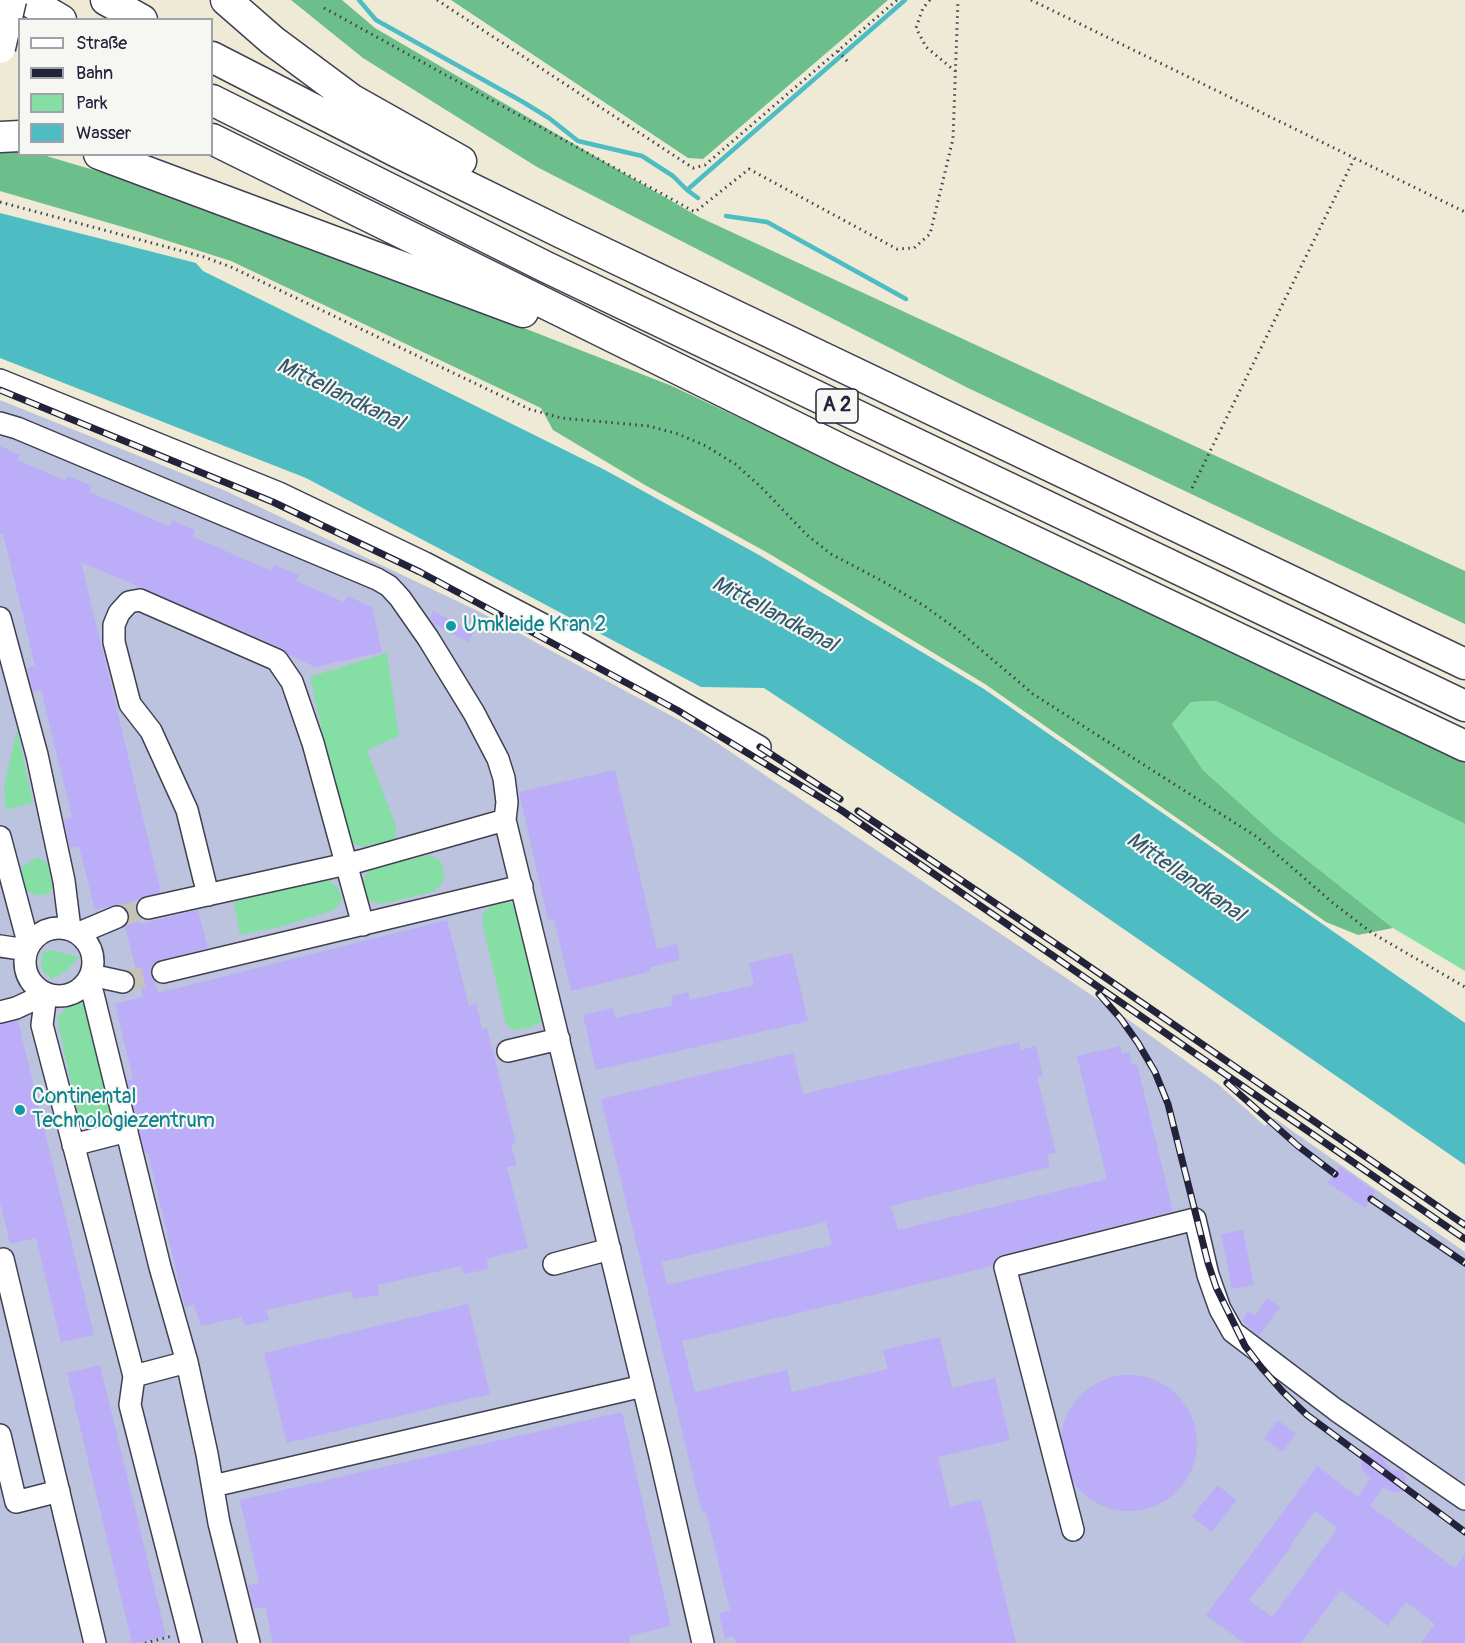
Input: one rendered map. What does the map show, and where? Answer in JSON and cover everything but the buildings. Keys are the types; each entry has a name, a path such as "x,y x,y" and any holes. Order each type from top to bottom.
{"highway":[{"path":"0,48 11,0"},
{"path":"27,0 58,18"},
{"path":"106,0 138,18"},
{"path":"226,0 273,41 361,105 436,149 738,301 865,378"},
{"path":"0,28 18,38"},
{"name":"A 2","path":"213,58 397,152 1465,664"},
{"name":"A 2","path":"213,101 383,188 546,267 1465,706"},
{"path":"0,137 18,136"},
{"path":"213,139 846,452 1465,746"},
{"path":"104,156 511,307 846,452"}],"lane":[{"path":"0,380 279,494 425,562 594,652 760,747"},
{"path":"0,423 17,428 389,586 428,638 474,713 498,759 504,778 507,802 505,820 703,1643"},
{"path":"208,895 187,810 152,731 130,704 116,653 114,626 118,613 129,602 140,600 277,660 292,682 313,743 363,925"},
{"path":"0,618 36,755 74,931 90,946 92,952 93,966 89,978 73,994 55,996 44,992 30,981 25,961 28,948 39,934 50,928 74,931 117,916"},
{"path":"148,908 348,864 505,820"},
{"path":"0,837 28,948"},
{"path":"163,972 522,886"},
{"path":"0,946 28,948"},
{"path":"89,978 123,982"},
{"path":"89,978 159,1267 187,1362 219,1523 249,1643"},
{"path":"0,1002 44,992"},
{"path":"0,1012 16,1008 44,992"},
{"path":"44,992 42,1026 134,1376 130,1405 190,1637"},
{"path":"508,1051 559,1039"},
{"path":"73,1145 127,1131"},
{"path":"1073,1530 1005,1267 1195,1219 1212,1286 1220,1309 1233,1332 1336,1410 1465,1499"},
{"path":"554,1264 610,1249"},
{"path":"0,1260 3,1259 95,1643"},
{"path":"134,1376 187,1362"},
{"path":"213,1486 643,1386"},
{"path":"0,1435 16,1502 59,1491"},
{"path":"102,1643 108,1643"}],"path":[{"path":"437,0 693,168 705,165 897,0"},
{"path":"930,0 916,28 926,47 955,71"},
{"path":"324,8 695,212 749,169 897,249 914,248 930,234 953,139 958,0"},
{"path":"1031,0 1465,212"},
{"path":"838,51 848,62"},
{"path":"1192,488 1354,159"},
{"path":"0,202 204,256 222,263 529,409 561,418 649,426 678,434 706,446 735,464 760,486 807,535 831,554 926,607 959,631 1034,694 1257,837 1333,903 1372,933 1465,987"},
{"path":"145,1643 190,1637"}],"shaded area":[{"path":"0,400 226,491 480,612 701,732 1130,1021 1218,1084 1265,1126 1274,1118 1465,1252 1465,1643 0,1643"}],"green space":[{"path":"291,0 342,0 375,28 699,217 1465,571 1465,624 968,388 537,167 363,58"},
{"path":"451,0 888,0 703,159 688,158"},
{"path":"18,152 18,156 46,156 124,179 391,276 672,386 1465,761 1465,824 1216,701 1191,702 1172,724 1203,770 1274,834 1393,928 1358,935 1326,922 985,684 768,553 645,485 553,430 541,408 231,261 0,191 0,153"},
{"path":"387,653 399,736 367,750 396,826 395,839 363,847 350,842 340,811 310,677"},
{"path":"1216,701 1465,824 1465,971 1393,928 1274,834 1203,770 1172,724 1191,702"},
{"path":"17,730 33,803 6,810 4,786"},
{"path":"430,855 441,862 445,875 440,886 432,892 382,904 369,900 363,888 365,875 372,868"},
{"path":"38,857 52,867 56,879 50,893 37,896 25,890 20,874 23,866"},
{"path":"327,879 339,889 342,901 334,910 279,927 240,935 234,902"},
{"path":"504,900 515,905 542,1021 530,1028 513,1030 506,1024 483,926 483,913 493,903"},
{"path":"53,950 79,957 67,970 52,979 43,972 41,962 42,953"},
{"path":"75,1003 88,1004 113,1113 103,1121 91,1123 78,1115 57,1018 66,1008"}],"water":[{"name":"Mittellandkanal","path":"0,213 196,263 203,271 605,470 759,555 984,689 1465,1023 1465,1165 1018,856 764,688 701,687 306,478 0,358"}],"waterway":[{"path":"359,0 376,20 523,102 549,118 578,141 642,156 673,176 687,190 905,0"},
{"path":"687,190 698,198"},
{"path":"726,216 767,222 906,299"}],"tunnel":[{"path":"117,917 148,908"},
{"path":"123,982 163,972"}],"railway":[{"path":"0,390 273,502 420,572 677,710 841,810 1465,1239"},
{"path":"760,747 840,799"},
{"path":"858,811 1074,956 1465,1225"},
{"path":"1099,994 1121,1019 1155,1072 1168,1104 1208,1263 1216,1287 1245,1346 1283,1392 1307,1415 1465,1532"},
{"path":"1227,1083 1298,1146 1335,1174"},
{"path":"1371,1199 1465,1263"}],"place":[{"name":"Umkleide Kran 2","path":"451,626"},
{"name":"Continental Technologiezentrum","path":"20,1110"}]}
